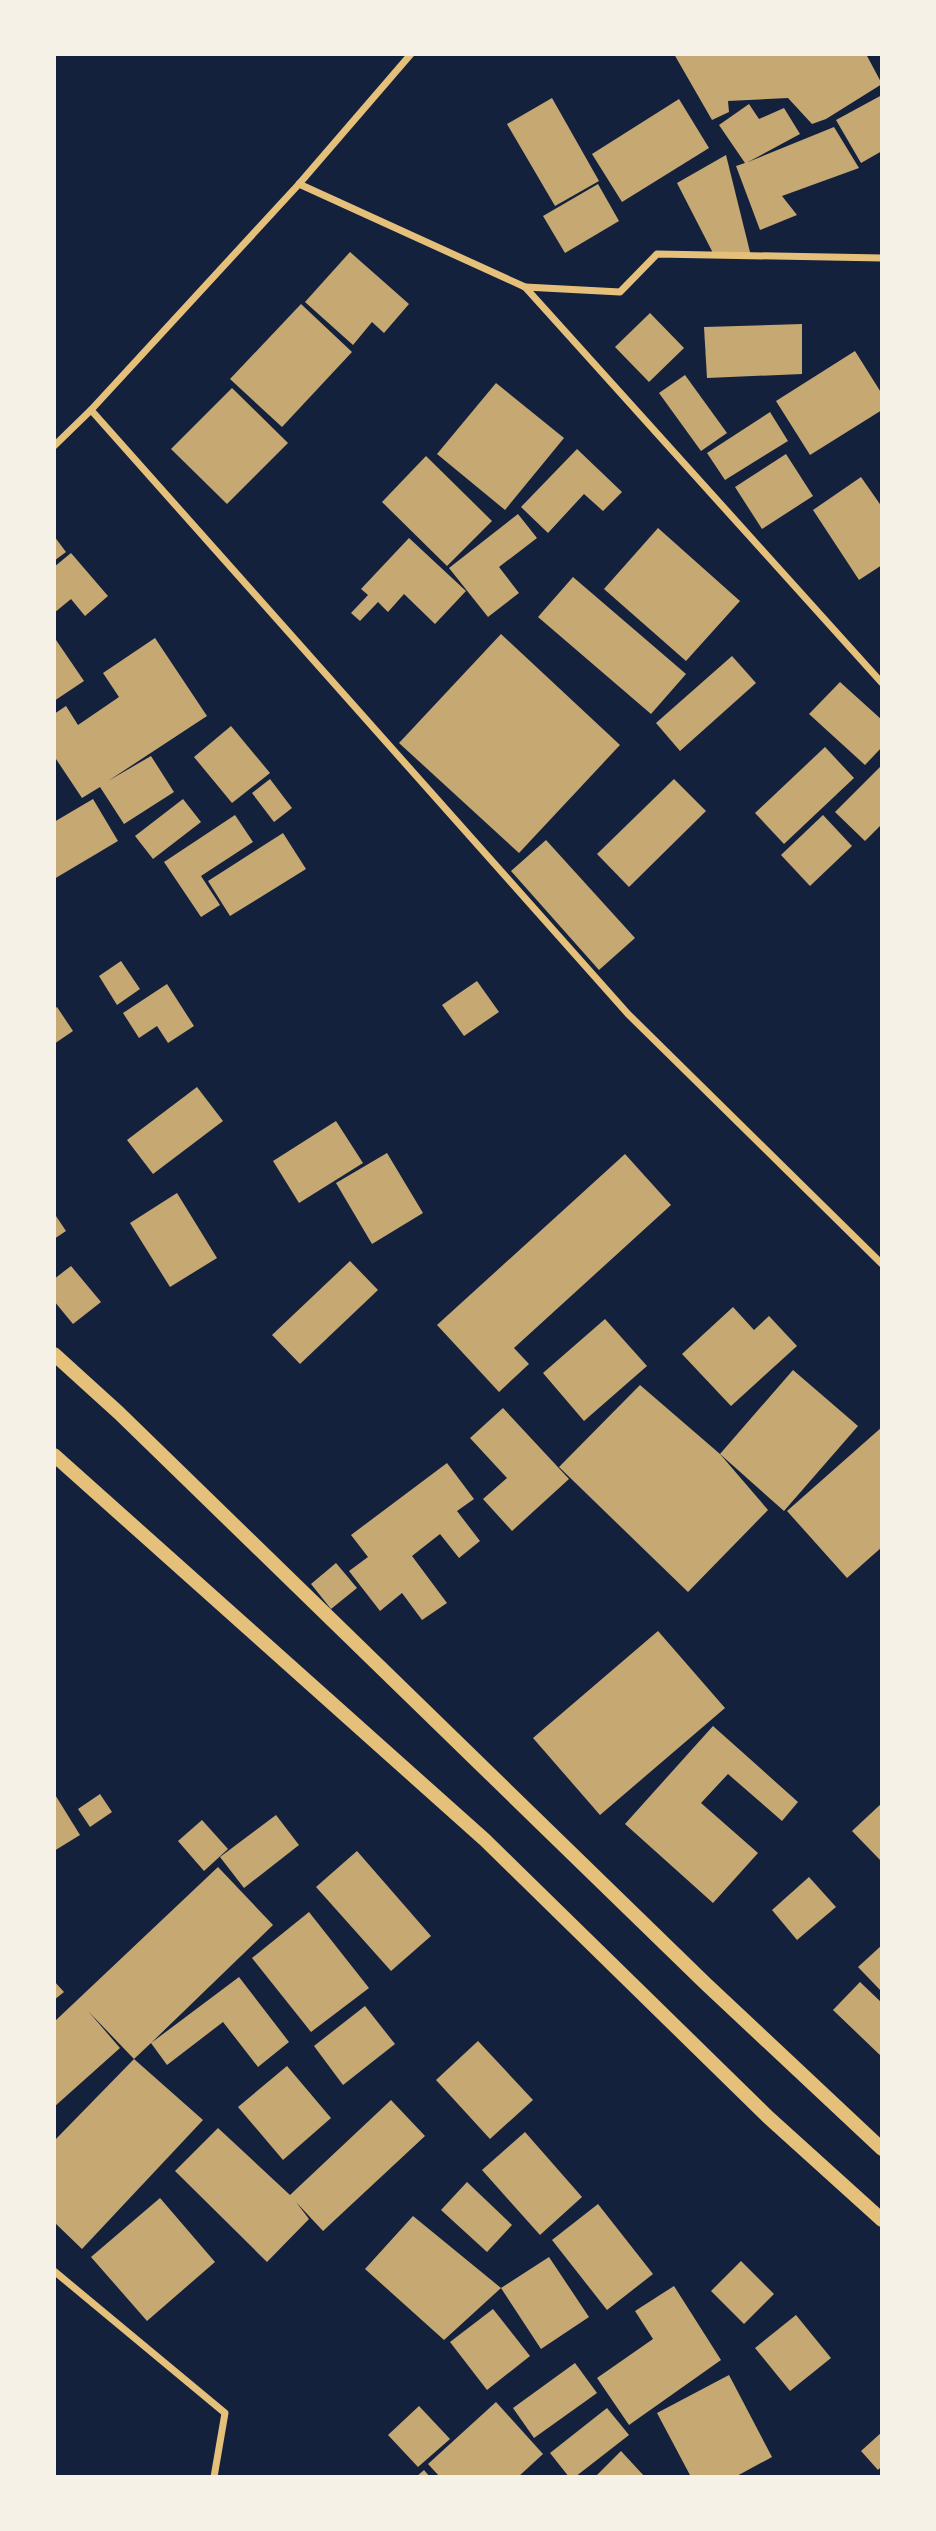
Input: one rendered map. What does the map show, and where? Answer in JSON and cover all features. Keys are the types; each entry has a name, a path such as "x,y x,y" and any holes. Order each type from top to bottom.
{"main road":[{"path":"54,1354 706,1984 882,2149"},
{"path":"54,1455 485,1840 768,2118 882,2220"}],"street":[{"path":"54,446 92,410 299,184 411,54"},
{"path":"299,184 525,287 620,292 657,254 882,258"},
{"path":"525,287 882,683"},
{"path":"92,410 628,1014 882,1264"},
{"path":"54,2271 225,2413 215,2477"}],"building":[{"path":"674,54 866,54 882,84 826,119 812,124 788,98 728,101 729,112 712,120"},
{"path":"882,95 882,151 861,163 836,120"},
{"path":"552,98 599,181 555,206 507,124"},
{"path":"679,99 709,148 622,202 592,154"},
{"path":"749,104 759,119 784,108 800,134 748,162 834,127 859,168 782,196 797,215 760,230 736,166 745,163 719,125"},
{"path":"726,155 751,256 714,255 677,183"},
{"path":"598,184 619,221 565,253 543,216"},
{"path":"350,252 409,304 384,333 372,322 353,345 305,302"},
{"path":"301,304 352,352 282,427 230,379"},
{"path":"650,313 684,348 649,382 615,347"},
{"path":"802,324 802,374 707,378 704,327"},
{"path":"855,351 882,394 882,410 810,455 776,401"},
{"path":"685,375 727,433 701,451 659,393"},
{"path":"496,383 564,438 505,510 437,454"},
{"path":"232,388 288,443 227,504 171,449"},
{"path":"770,412 788,441 725,480 707,453"},
{"path":"577,449 622,492 603,511 584,494 548,533 521,507"},
{"path":"786,454 813,496 762,529 735,487"},
{"path":"426,456 492,521 447,566 382,502"},
{"path":"861,477 882,507 882,565 859,580 813,510"},
{"path":"518,514 537,538 499,567 519,593 488,617 449,568"},
{"path":"658,528 740,601 686,661 604,589"},
{"path":"54,536 66,552 54,561"},
{"path":"409,538 466,591 435,624 404,594 388,612 378,602 360,621 351,613 368,595 361,589"},
{"path":"71,553 108,596 85,616 71,599 54,613 54,567"},
{"path":"573,577 686,674 651,714 538,617"},
{"path":"501,634 620,745 519,853 399,743"},
{"path":"54,637 84,681 54,701"},
{"path":"155,638 207,716 108,781 151,756 174,792 124,824 100,787 82,798 54,756 54,714 66,706 78,725 119,697 103,673"},
{"path":"732,656 756,683 680,751 656,723"},
{"path":"840,682 882,720 882,747 865,765 809,714"},
{"path":"231,726 270,773 232,803 194,757"},
{"path":"825,747 854,778 784,844 755,813"},
{"path":"882,765 882,824 865,841 835,812"},
{"path":"270,779 292,808 274,822 252,793"},
{"path":"674,779 706,811 629,887 597,854"},
{"path":"93,799 118,841 54,879 54,822"},
{"path":"183,799 201,822 153,859 135,836"},
{"path":"235,815 253,842 201,876 220,905 201,917 164,862"},
{"path":"823,815 852,846 810,886 781,855"},
{"path":"283,833 306,869 230,916 208,881"},
{"path":"546,840 635,938 599,970 511,871"},
{"path":"121,961 140,989 117,1005 99,976"},
{"path":"477,981 499,1012 464,1036 442,1005"},
{"path":"167,984 194,1026 168,1043 157,1026 139,1038 123,1013"},
{"path":"57,1007 73,1031 54,1044 54,1009"},
{"path":"197,1087 223,1121 153,1174 127,1140"},
{"path":"336,1121 363,1163 299,1203 273,1161"},
{"path":"387,1153 423,1213 372,1244 336,1183"},
{"path":"625,1154 671,1205 514,1348 529,1364 499,1392 437,1325"},
{"path":"177,1193 217,1258 170,1287 130,1223"},
{"path":"54,1213 66,1231 54,1239"},
{"path":"350,1261 378,1290 300,1364 272,1335"},
{"path":"71,1266 101,1302 73,1324 54,1301 54,1279"},
{"path":"733,1307 754,1330 769,1316 797,1346 731,1406 682,1354"},
{"path":"605,1319 647,1366 584,1421 543,1373"},
{"path":"793,1370 858,1426 784,1511 720,1454"},
{"path":"640,1385 720,1454 768,1510 688,1592 559,1467"},
{"path":"503,1408 569,1479 512,1531 483,1499 507,1478 470,1438"},
{"path":"882,1427 882,1547 847,1578 787,1511"},
{"path":"447,1463 474,1499 457,1511 480,1541 459,1558 440,1534 412,1556 447,1603 422,1620 402,1593 380,1611 349,1571 368,1557 351,1535"},
{"path":"336,1563 357,1588 331,1609 311,1584"},
{"path":"658,1631 725,1708 600,1815 533,1738"},
{"path":"713,1726 798,1802 782,1821 728,1774 701,1803 758,1853 713,1903 625,1824"},
{"path":"54,1793 80,1835 54,1851"},
{"path":"100,1794 112,1812 90,1827 78,1809"},
{"path":"882,1803 882,1862 852,1831"},
{"path":"276,1815 299,1845 244,1888 220,1857"},
{"path":"202,1820 228,1849 204,1871 178,1841"},
{"path":"357,1851 431,1936 391,1971 316,1887"},
{"path":"218,1867 273,1925 134,2059 88,2011 120,2048 54,2107 54,2022"},
{"path":"809,1877 836,1907 797,1940 772,1910"},
{"path":"309,1912 369,1988 311,2032 252,1958"},
{"path":"882,1945 882,1992 858,1967"},
{"path":"239,1977 289,2042 258,2067 223,2022 167,2065 151,2043"},
{"path":"54,1981 64,1992 54,2000"},
{"path":"860,1982 882,2003 882,2057 833,2010"},
{"path":"365,2006 395,2044 343,2085 314,2046"},
{"path":"478,2041 533,2100 490,2139 436,2080"},
{"path":"134,2059 203,2120 82,2249 54,2222 54,2141"},
{"path":"287,2066 331,2118 283,2160 238,2107"},
{"path":"391,2100 425,2136 323,2231 296,2202 309,2219 267,2262 175,2171 218,2128 290,2195"},
{"path":"525,2132 582,2197 540,2235 482,2170"},
{"path":"467,2182 512,2225 487,2252 441,2210"},
{"path":"160,2198 215,2262 147,2321 91,2257"},
{"path":"598,2204 653,2274 607,2310 552,2240"},
{"path":"413,2216 501,2288 444,2340 365,2269"},
{"path":"549,2257 589,2317 541,2349 501,2288"},
{"path":"741,2261 774,2294 744,2324 711,2291"},
{"path":"674,2286 721,2360 629,2425 597,2378 653,2339 635,2311"},
{"path":"493,2309 530,2356 487,2390 450,2342"},
{"path":"796,2315 831,2358 790,2391 755,2348"},
{"path":"575,2363 597,2393 534,2438 513,2408"},
{"path":"729,2375 772,2457 735,2477 691,2477 657,2413"},
{"path":"496,2402 543,2454 518,2477 440,2477 428,2464"},
{"path":"419,2406 450,2439 418,2467 388,2435"},
{"path":"607,2408 629,2435 575,2477 569,2477 550,2453"},
{"path":"882,2432 882,2466 878,2470 861,2451"},
{"path":"621,2451 645,2477 595,2477"},
{"path":"424,2470 430,2477 416,2477"}]}
